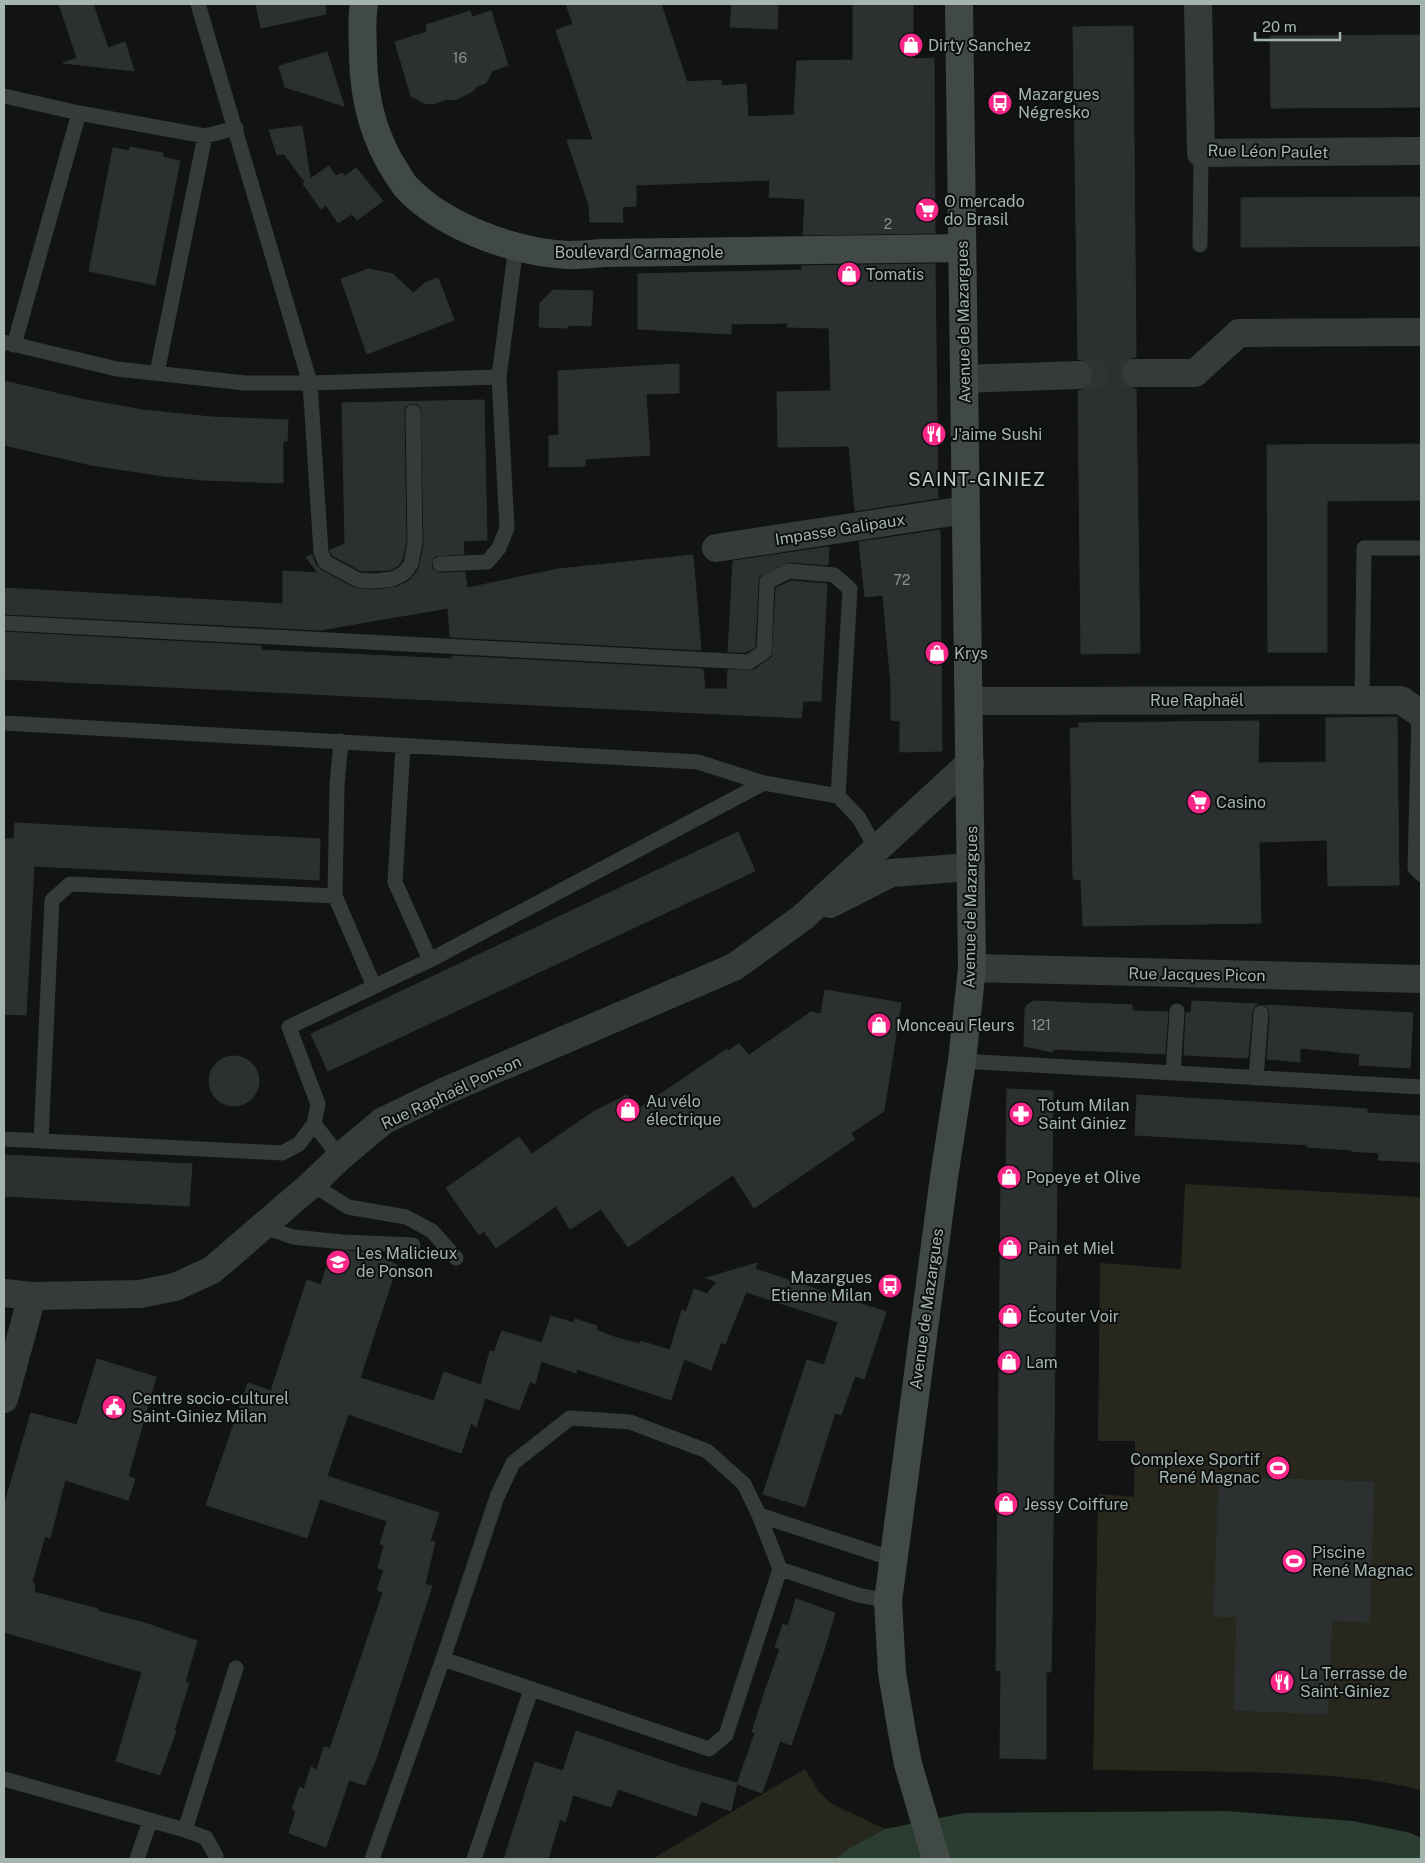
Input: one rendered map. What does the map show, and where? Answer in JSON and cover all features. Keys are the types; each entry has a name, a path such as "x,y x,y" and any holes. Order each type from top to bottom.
{"street":[{"name":"Boulevard Carmagnole","path":"364,4 362,14 364,75 371,120 385,155 406,187 436,214 486,238 516,246 569,255 962,248"},
{"name":"Avenue de Mazargues","path":"936,1859 908,1764 902,1732 892,1673 888,1601 941,1196 962,1061 972,968 959,4"},
{"name":"Rue Léon Paulet","path":"1198,4 1201,153 1421,151"},
{"path":"1136,373 1195,373 1239,333 1421,332"},
{"path":"964,379 1078,375"},
{"name":"Impasse Galipaux","path":"716,548 965,510"},
{"name":"Rue Raphaël","path":"969,702 1401,700 1420,714"},
{"name":"Rue Raphaël Ponson","path":"4,1293 32,1296 140,1294 175,1287 212,1270 383,1121 436,1096 734,967 802,918 970,763"},
{"path":"876,849 891,873"},
{"name":"Rue Raphaël Ponson","path":"802,918 891,873 971,868"},
{"name":"Rue Jacques Picon","path":"972,968 1421,979"},
{"path":"4,1399 32,1296"}],"lane":[{"path":"198,4 310,383 321,552 326,562 358,580 375,581 393,578 404,573 411,564 416,542 412,412"},
{"path":"4,96 79,113 205,136 236,128"},
{"path":"79,113 9,343 117,369 245,383 310,383 499,377"},
{"path":"157,373 205,136"},
{"path":"1200,245 1201,153"},
{"path":"440,564 487,562 499,548 507,528 499,377 516,246"},
{"path":"1362,700 1364,548 1421,548"},
{"path":"4,623 749,662 764,652 768,582 789,571 834,575 850,589 838,796"},
{"path":"1420,714 1415,868 1421,874"},
{"path":"4,723 698,762 764,783 838,796 859,818 876,849"},
{"path":"341,741 337,785 334,896 374,986"},
{"path":"403,746 395,882 430,960"},
{"path":"4,1139 282,1153 299,1144 314,1124 318,1104 289,1027 430,960 764,783"},
{"path":"41,1141 52,900 70,884 334,896"},
{"path":"1173,1073 1177,1010"},
{"path":"1256,1078 1261,1013"},
{"path":"962,1061 1256,1078 1421,1083"},
{"path":"314,1124 340,1157"},
{"path":"312,1184 348,1207 406,1217 432,1231 456,1258"},
{"path":"262,1226 294,1237 342,1242 413,1245"},
{"path":"372,1859 443,1659 497,1497 513,1463 570,1418 630,1422 707,1451 744,1484 759,1515 780,1569 726,1735 709,1749 443,1659"},
{"path":"759,1515 893,1559"},
{"path":"780,1569 858,1595 888,1601"},
{"path":"185,1830 236,1668"},
{"path":"474,1859 531,1690"},
{"path":"4,1779 185,1830 206,1838 216,1856 214,1859"},
{"path":"137,1859 150,1821"}],"shaded area":[{"name":"Complexe Sportif René Magnac","path":"1185,1184 1421,1197 1421,1790 1367,1780 1313,1775 1093,1770 1098,1494 1134,1497 1135,1441 1098,1441 1100,1263 1181,1269"},
{"path":"805,1769 819,1792 832,1804 885,1829 851,1847 835,1859 652,1859"},
{"path":"1226,1811 1353,1821 1411,1833 1421,1838 1421,1859 835,1859 851,1847 885,1829 964,1813"}],"building":[{"path":"59,4 93,4 108,48 125,42 134,71 63,63 77,58"},
{"path":"256,4 325,4 326,14 261,28"},
{"path":"566,4 661,4 687,82 721,80 721,86 746,84 748,117 794,115 797,61 853,60 853,4 913,4 913,59 934,58 935,233 803,235 805,199 769,197 770,180 636,185 636,206 622,207 623,222 590,222 589,205 567,140 593,140 556,30 573,24"},
{"path":"732,4 778,4 777,29 730,27"},
{"path":"470,11 472,17 491,11 508,65 492,71 486,83 477,86 473,91 455,100 447,99 433,104 424,103 411,96 395,42 427,32 426,25"},
{"path":"1133,26 1136,357 1129,359 1123,365 1120,373 1122,380 1128,386 1136,389 1140,653 1081,654 1078,391 1087,388 1092,383 1094,375 1091,366 1085,361 1078,359 1073,27"},
{"path":"1421,35 1421,107 1271,108 1270,36"},
{"path":"327,52 344,106 285,87 279,66"},
{"path":"302,126 310,179 329,166 336,176 342,173 345,176 356,168 383,201 357,220 352,214 338,223 326,205 321,209 303,184 305,182 284,154 277,155 269,130"},
{"path":"130,147 163,153 163,157 180,161 155,285 89,271 113,148 129,151"},
{"path":"1421,197 1421,246 1241,247 1241,198"},
{"path":"935,264 938,498 855,511 849,446 778,447 777,392 831,391 829,328 787,327 788,323 731,324 731,334 638,329 638,274 801,270 802,266"},
{"path":"368,269 393,274 413,293 425,283 438,278 454,320 367,354 341,279"},
{"path":"553,290 593,291 591,326 568,325 568,328 539,327 540,303"},
{"path":"679,364 679,393 646,394 650,455 585,459 585,466 549,467 549,436 559,435 558,371"},
{"path":"4,381 81,399 143,410 211,417 288,420 287,441 283,441 283,483 203,480 164,476 91,465 4,445"},
{"path":"484,400 487,540 463,541 464,554 435,556 431,564 432,569 440,573 465,572 467,588 558,569 693,555 701,650 450,637 448,608 320,630 4,614 4,588 283,604 283,571 318,573 306,557 312,555 316,565 321,570 354,588 375,590 397,587 409,581 419,569 424,544 421,408 417,404 412,403 405,407 404,412 406,541 402,560 398,566 390,570 361,571 332,555 330,550 345,544 342,403"},
{"path":"1421,444 1421,500 1327,501 1327,652 1268,652 1267,445"},
{"path":"940,530 942,751 900,752 900,721 891,720 891,686 883,595 865,597 859,542"},
{"path":"829,547 828,565 789,562 759,577 755,647 746,652 728,652 733,561"},
{"path":"791,581 827,584 821,701 803,701 801,718 4,679 4,632 261,646 261,650 452,659 452,656 703,669 705,689 727,689 728,670 754,670 772,657 776,588"},
{"name":"Casino","path":"1397,717 1399,885 1328,886 1327,840 1259,842 1261,923 1083,926 1081,880 1073,879 1070,728 1079,728 1079,723 1259,721 1258,763 1326,762 1326,718"},
{"path":"15,823 320,839 319,880 34,866 26,1015 4,1014 4,839 14,839"},
{"path":"738,832 755,871 328,1071 311,1034"},
{"path":"825,990 901,1003 884,1111 851,1133 855,1139 754,1208 733,1175 628,1247 601,1209 570,1229 556,1206 496,1248 484,1231 479,1235 446,1188 519,1137 532,1154 593,1112 627,1095 637,1110 727,1049 728,1051 739,1044 749,1055 811,1012 821,1014"},
{"path":"1034,1001 1132,1005 1132,1011 1168,1012 1165,1054 1053,1049 1053,1052 1024,1046 1025,1010 1027,1005"},
{"path":"1192,1001 1258,1004 1252,1012 1248,1058 1184,1055 1186,1013 1191,1013"},
{"path":"1265,1005 1413,1013 1410,1068 1359,1065 1360,1054 1300,1048 1300,1062 1267,1059 1270,1014 1269,1009"},
{"path":"229,1056 239,1056 252,1063 259,1076 259,1086 252,1099 239,1106 229,1106 220,1102 213,1095 209,1086 209,1076 213,1067 220,1060"},
{"path":"1007,1089 1053,1091 1052,1174 1057,1174 1052,1620 1051,1672 1046,1672 1046,1759 1000,1758 1001,1671 996,1670 1001,1173 1006,1174"},
{"path":"1137,1095 1367,1109 1367,1113 1421,1116 1421,1162 1378,1160 1379,1153 1307,1147 1308,1145 1135,1135"},
{"path":"4,1155 192,1164 189,1206 4,1196"},
{"path":"332,1250 373,1253 397,1265 360,1378 434,1401 444,1372 481,1385 490,1351 494,1352 502,1331 542,1343 551,1316 574,1323 575,1319 597,1326 596,1330 617,1338 640,1344 640,1341 670,1350 682,1310 686,1312 694,1289 707,1294 717,1282 706,1278 757,1263 755,1269 886,1312 864,1379 855,1376 841,1415 835,1413 805,1507 763,1494 807,1360 824,1365 838,1322 746,1292 725,1344 721,1342 711,1370 684,1359 671,1400 577,1369 576,1373 541,1361 535,1384 530,1381 519,1410 485,1398 476,1427 471,1423 461,1453 348,1414 327,1476 439,1513 430,1541 435,1542 425,1584 432,1586 376,1759 365,1785 349,1780 326,1847 289,1833 296,1811 292,1809 300,1787 304,1789 311,1767 317,1770 324,1747 330,1749 383,1593 377,1590 384,1570 378,1568 384,1545 380,1544 387,1521 320,1499 307,1538 206,1505 248,1383 271,1391 307,1280 321,1285"},
{"path":"97,1359 156,1377 128,1476 135,1479 128,1500 65,1480 50,1538 45,1536 32,1582 35,1584 34,1592 145,1623 197,1641 185,1682 189,1683 174,1731 176,1731 160,1775 116,1761 142,1672 4,1632 4,1506 31,1413 77,1425"},
{"name":"Piscine René Magnac","path":"1219,1477 1374,1482 1369,1622 1332,1620 1327,1714 1234,1710 1237,1617 1214,1616"},
{"path":"796,1599 835,1613 791,1745 780,1741 762,1793 737,1784 755,1733 752,1732 780,1649 775,1647 783,1624 788,1626"},
{"path":"576,1731 681,1767 737,1783 731,1811 701,1801 696,1816 618,1789 611,1807 573,1795 565,1822 560,1819 548,1859 504,1859 535,1762 563,1771"}],"tunnel":[{"path":"1078,375 1136,373"}],"place":[{"name":"Dirty Sanchez","path":"911,45"},
{"name":"Mazargues Négresko","path":"1000,103"},
{"name":"O mercado do Brasil","path":"927,210"},
{"name":"Tomatis","path":"849,274"},
{"name":"J'aime Sushi","path":"934,434"},
{"name":"Krys","path":"937,653"},
{"name":"Casino","path":"1199,802"},
{"name":"Monceau Fleurs","path":"879,1025"},
{"name":"Au vélo électrique","path":"628,1110"},
{"name":"Totum Milan Saint Giniez","path":"1021,1114"},
{"name":"Popeye et Olive","path":"1009,1177"},
{"name":"Pain et Miel","path":"1010,1248"},
{"name":"Les Malicieux de Ponson","path":"338,1262"},
{"name":"Mazargues Etienne Milan","path":"890,1286"},
{"name":"Écouter Voir","path":"1010,1316"},
{"name":"Lam","path":"1009,1362"},
{"name":"Centre socio-culturel Saint-Giniez Milan","path":"114,1407"},
{"name":"Complexe Sportif René Magnac","path":"1278,1468"},
{"name":"Jessy Coiffure","path":"1006,1504"},
{"name":"Piscine René Magnac","path":"1294,1561"},
{"name":"La Terrasse de Saint-Giniez","path":"1282,1682"}],"district":[{"name":"SAINT-GINIEZ","path":"977,479"}]}
